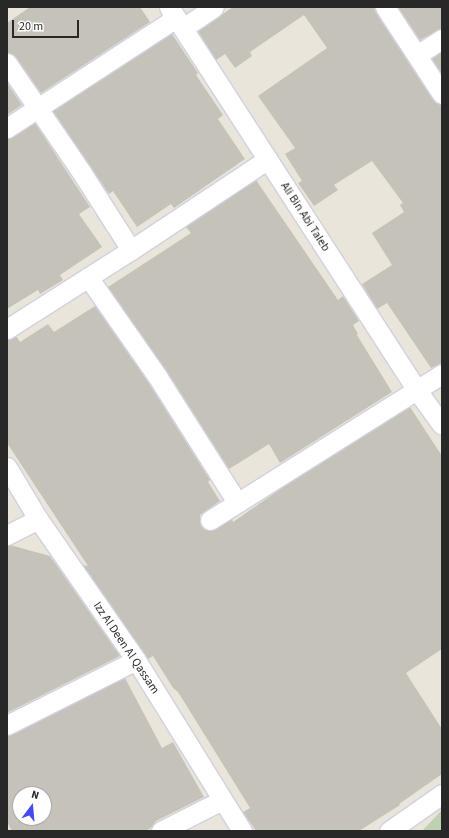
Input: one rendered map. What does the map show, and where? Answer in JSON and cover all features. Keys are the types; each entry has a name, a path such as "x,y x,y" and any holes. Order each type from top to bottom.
{"street":[{"path":"7,128 176,18 214,7"},
{"path":"385,7 442,94"},
{"name":"Ali Bin Abi Taleb","path":"176,18 416,389 442,425"},
{"path":"417,55 442,39"},
{"path":"7,62 82,173 131,250"},
{"path":"7,329 131,250 268,159"},
{"path":"88,277 157,376 237,502"},
{"path":"210,520 442,374"},
{"name":"Izz Al Deen Al Qassam","path":"7,467 38,519 136,660 242,831"},
{"path":"7,535 38,519"},
{"path":"7,726 136,660"},
{"path":"390,831 442,794"},
{"path":"161,831 222,800"}],"green space":[{"path":"442,811 442,831 422,831 440,812"}],"building":[{"path":"30,7 140,7 150,22 41,93 16,57 7,52 7,23"},
{"path":"233,7 374,7 376,13 433,100 442,105 442,363 431,368 387,303 377,309 362,284 392,265 372,233 404,212 400,205 403,203 372,161 334,185 338,190 314,206 298,183 302,181 285,154 295,148 258,96 327,48 304,15 250,52 252,56 235,68 225,54 216,60 198,31"},
{"path":"398,7 442,7 442,28 420,40"},
{"path":"172,34 198,73 196,75 223,115 218,119 245,159 174,208 171,204 137,227 113,191 109,194 53,111"},
{"path":"442,52 442,74 432,59"},
{"path":"7,83 22,105 7,115"},
{"path":"35,123 90,207 79,214 102,247 60,275 63,280 40,294 38,290 7,309 7,139 13,137"},
{"path":"256,180 338,300 343,296 359,321 353,325 358,334 357,335 392,392 280,463 269,444 229,469 166,370 108,287 191,233 186,227"},
{"path":"95,306 148,382 210,480 208,482 220,501 200,515 201,526 205,530 216,529 232,519 233,522 292,481 410,407 442,456 442,649 406,673 442,729 442,774 399,804 400,805 359,831 256,831 243,812 250,808 178,692 173,688 153,656 148,659 83,565 88,566 7,443 7,340 16,336 20,342 48,324 54,332"},
{"path":"10,545 50,556 120,656 7,713 7,546"},
{"path":"125,678 162,748 173,742 204,797 156,821 151,828 145,831 12,831 7,822 7,736"}]}
